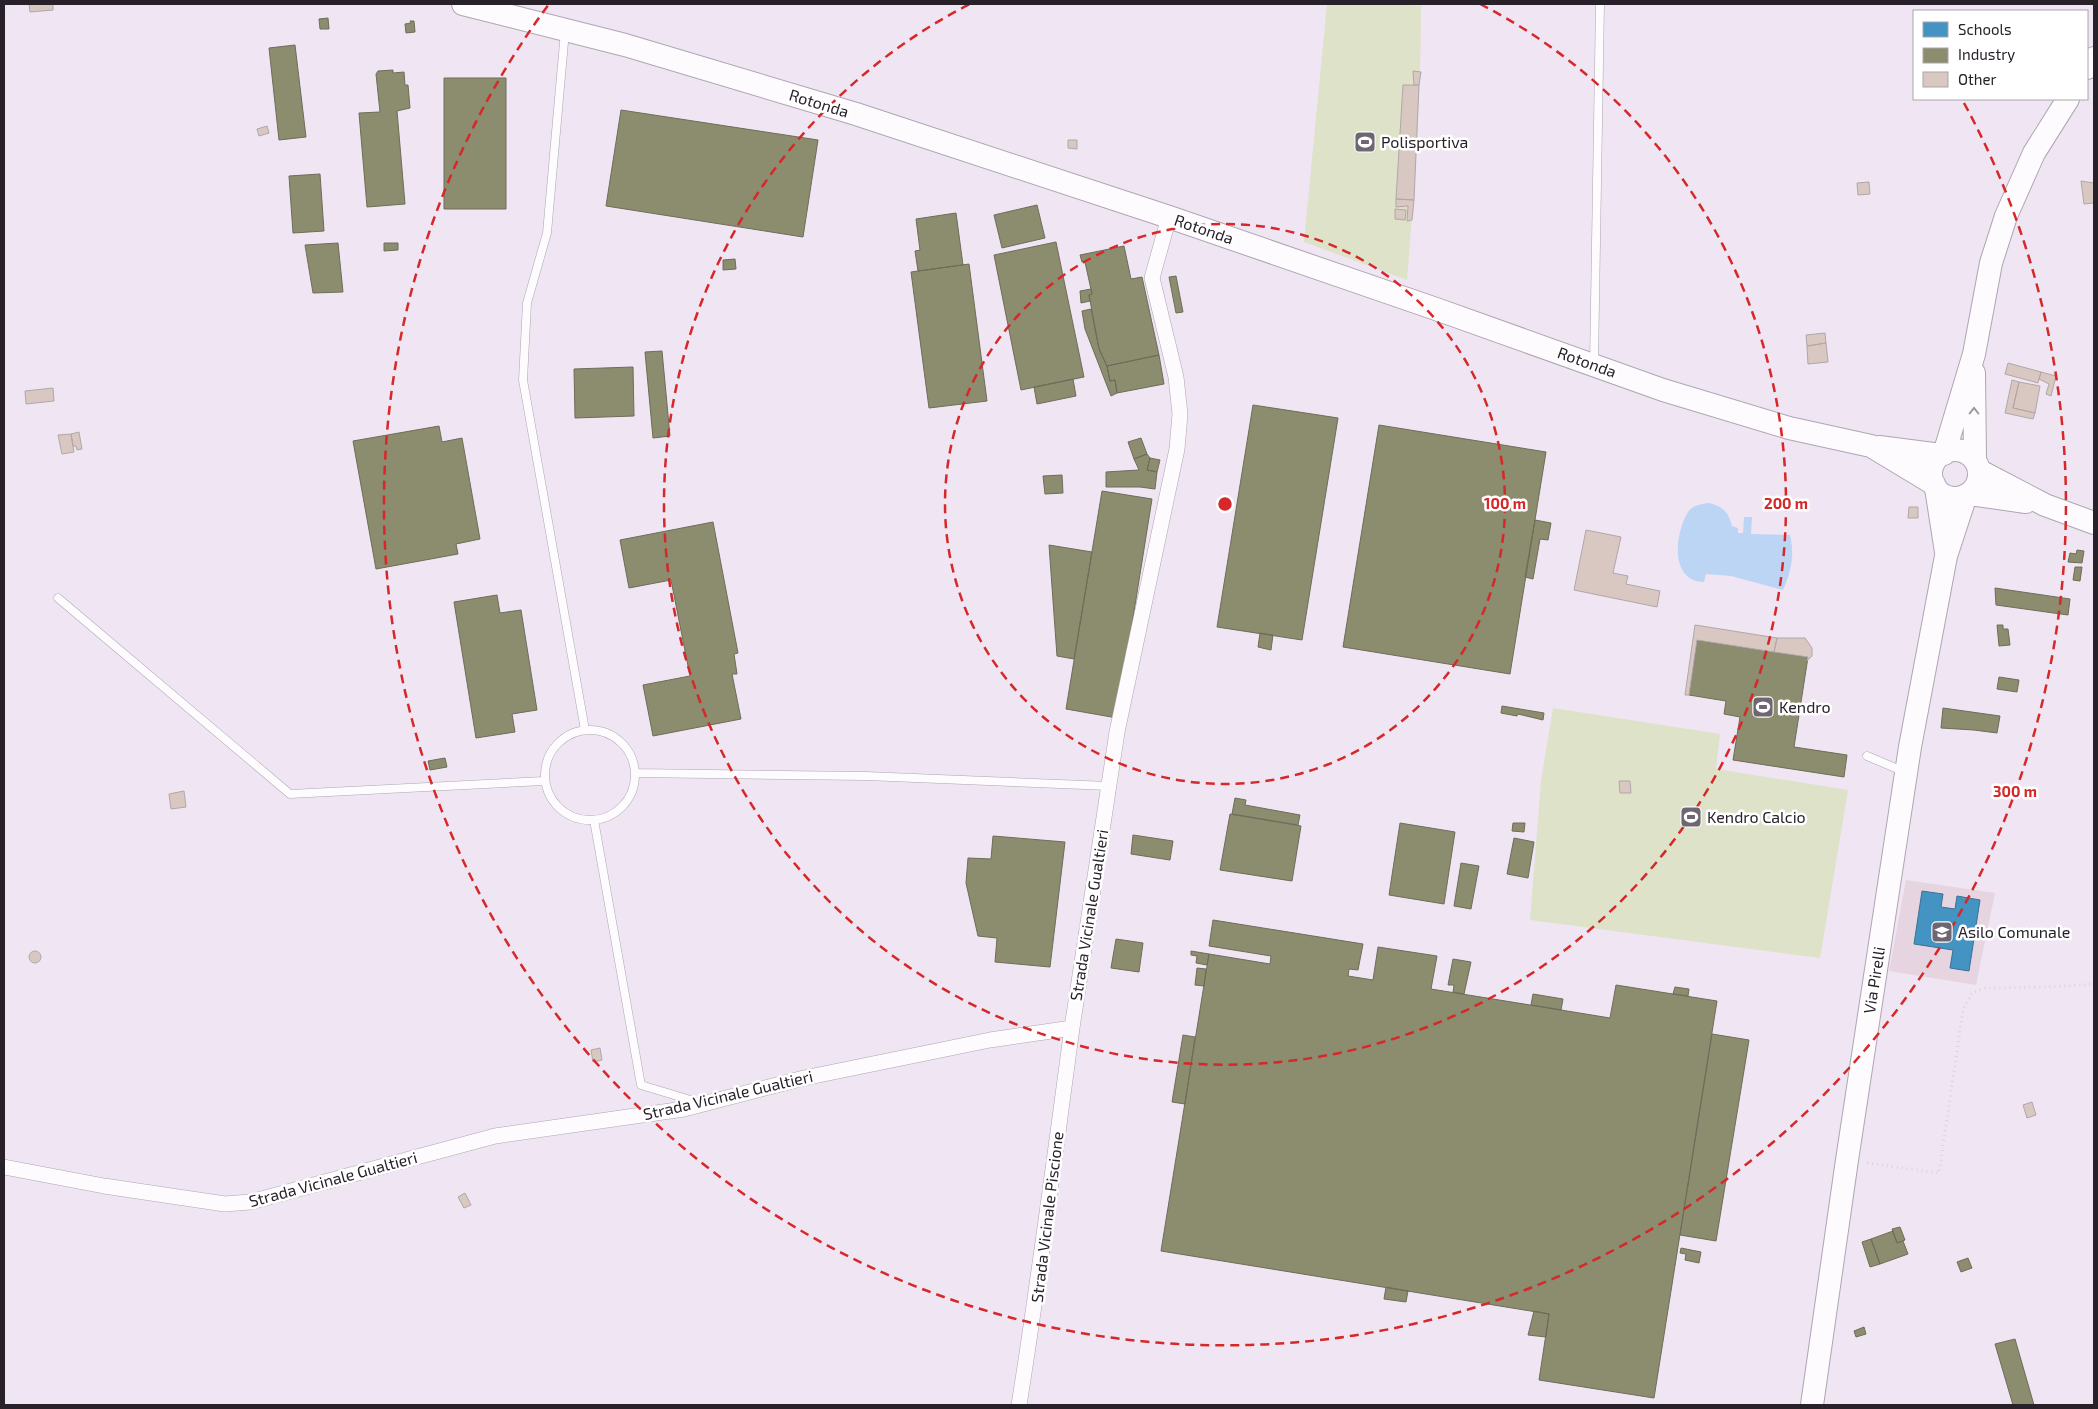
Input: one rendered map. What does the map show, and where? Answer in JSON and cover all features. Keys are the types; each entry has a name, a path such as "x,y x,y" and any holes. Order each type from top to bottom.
{"main road":[{"name":"Rotonda","path":"463,4 625,45 856,114 1169,217 1663,390 1789,428 1871,446 1935,486"},
{"path":"1942,455 1974,354 1991,263 2006,216 2034,153 2067,100"},
{"path":"1968,495 1978,484 1974,354"},
{"path":"1871,446 1942,455"},
{"path":"2045,505 1968,495 1958,498 1945,496 1935,486 1931,476 1933,464 1942,455 1953,450 1964,452 1977,465 2045,505 2094,523"},
{"name":"Via Pirelli","path":"1935,486 1946,556"},
{"name":"Via Pirelli","path":"1812,1405 1906,773 1946,556 1968,495"}],"street":[{"name":"Strada Vicinale Gualtieri","path":"4,1167 104,1186 226,1204 250,1202 495,1136 684,1109 814,1076 990,1040 1072,1028 1118,732 1177,449 1180,414 1176,377 1152,278 1169,217"},
{"name":"Strada Vicinale Piscione","path":"1019,1405 1038,1286 1048,1197 1072,1028"}],"lane":[{"path":"1594,365 1600,4"},
{"path":"565,30 547,233 527,303 523,380 586,730"},
{"path":"58,598 290,794 544,781"},
{"path":"586,730 600,731 613,737 624,746 632,759 635,773 633,788 626,802 616,813 601,819 586,821 571,817 558,808 549,796 544,781 548,760 559,742 571,734 586,730"},
{"path":"1867,756 1906,773"},
{"path":"635,773 866,776 1109,786"},
{"path":"594,820 641,1085 703,1104"}],"path":[{"path":"1847,1160 1939,1174 1962,1010 1972,993 1985,988 2094,984"}],"shaded area":[{"name":"Asilo Comunale","path":"1906,880 1995,893 1976,985 1889,971"}],"green space":[{"name":"Polisportiva","path":"1327,4 1421,6 1415,178 1407,280 1304,242"},
{"name":"Kendro Calcio","path":"1553,708 1720,734 1716,769 1848,790 1820,958 1530,920 1541,781"}],"water":[{"path":"1709,503 1724,510 1732,526 1738,528 1738,533 1743,533 1744,517 1752,517 1751,534 1790,535 1791,563 1783,590 1731,576 1706,574 1704,582 1693,580 1685,574 1680,565 1678,554 1680,532 1688,512 1692,508 1700,504"}],"building: Schools":[{"path":"1922,891 1943,894 1941,907 1955,909 1957,896 1980,900 1969,971 1950,968 1953,950 1914,944"}],"building: Industry":[{"path":"328,18 329,29 320,29 319,19"},
{"path":"410,21 414,21 415,32 406,33 405,24 411,23"},
{"path":"295,45 306,137 279,140 269,48"},
{"path":"393,70 393,73 404,72 405,85 408,85 410,108 397,111 405,204 367,207 359,113 380,112 376,74 378,71"},
{"path":"444,78 506,78 506,209 444,209"},
{"path":"621,110 818,140 803,237 606,206"},
{"path":"320,174 324,231 293,233 289,176"},
{"path":"1037,205 1045,238 1002,248 994,215"},
{"path":"956,213 963,265 918,271 915,251 920,250 916,219"},
{"path":"1056,242 1084,377 1021,390 994,255"},
{"path":"338,243 343,292 313,293 305,245"},
{"path":"384,243 398,243 398,250 384,251"},
{"path":"1124,246 1131,279 1142,277 1159,355 1107,366 1099,349 1089,295 1092,294 1085,262 1082,262 1080,255"},
{"path":"735,259 736,269 723,270 723,260"},
{"path":"969,264 987,401 929,408 911,272"},
{"path":"1176,276 1183,312 1176,313 1169,277"},
{"path":"1091,289 1090,301 1081,303 1080,291"},
{"path":"1091,309 1099,349 1107,366 1110,381 1115,380 1117,393 1111,396 1085,329 1082,311"},
{"path":"662,351 670,436 653,438 645,352"},
{"path":"1159,355 1164,384 1117,393 1115,380 1110,381 1107,366"},
{"path":"633,367 634,416 575,418 574,369"},
{"path":"1073,379 1076,396 1037,404 1034,387"},
{"path":"1253,405 1338,418 1302,640 1217,627"},
{"path":"1379,425 1546,452 1510,674 1343,647"},
{"path":"439,426 442,442 462,438 480,539 456,544 458,554 376,569 353,441"},
{"path":"1141,438 1147,454 1134,459 1128,442"},
{"path":"1147,454 1150,458 1147,470 1157,472 1155,489 1106,487 1106,472 1139,470 1134,459"},
{"path":"1150,458 1160,460 1157,472 1147,470"},
{"path":"1062,475 1063,493 1045,494 1043,476"},
{"path":"1102,491 1152,499 1117,718 1066,709"},
{"path":"1535,520 1551,523 1548,540 1540,539 1533,579 1525,577"},
{"path":"713,522 738,653 734,654 737,674 732,674 741,719 653,736 643,685 690,676 671,580 629,588 620,540"},
{"path":"1049,545 1092,552 1074,659 1057,656"},
{"path":"2077,550 2084,551 2082,563 2068,562 2070,553 2076,554"},
{"path":"2075,567 2082,567 2080,581 2073,580"},
{"path":"1995,588 2070,599 2068,615 1996,605"},
{"path":"497,595 500,613 521,610 537,710 512,714 515,732 476,738 454,602"},
{"path":"1997,625 2003,625 2003,629 2008,629 2010,645 1999,646"},
{"path":"1260,633 1273,635 1271,650 1258,647"},
{"name":"Kendro","path":"1697,640 1808,657 1794,747 1847,755 1844,777 1733,760 1740,717 1724,714 1726,701 1689,695"},
{"path":"1999,677 2019,680 2017,692 1997,689"},
{"path":"1502,706 1544,713 1543,720 1518,714 1517,716 1501,713"},
{"path":"1943,708 2000,716 1997,733 1941,728"},
{"path":"445,758 447,767 430,770 428,761"},
{"path":"1235,798 1246,800 1245,805 1300,815 1298,825 1232,814"},
{"path":"1230,814 1301,826 1292,881 1220,870"},
{"path":"1400,823 1455,832 1444,904 1389,895"},
{"path":"1513,823 1525,823 1524,832 1512,831"},
{"path":"1133,835 1173,841 1170,860 1131,854"},
{"path":"993,836 1065,842 1050,967 995,962 997,938 978,936 966,883 968,858 991,859"},
{"path":"1514,838 1534,842 1528,878 1507,874"},
{"path":"1461,863 1479,866 1471,909 1454,906"},
{"path":"1213,920 1363,944 1358,970 1349,969 1348,976 1373,980 1378,947 1437,956 1431,989 1610,1018 1616,985 1717,1001 1654,1398 1539,1380 1549,1314 1161,1251 1209,954 1270,964 1271,956 1209,946"},
{"path":"1116,939 1143,943 1139,972 1111,968"},
{"path":"1191,951 1209,954 1207,965 1196,963 1197,956 1191,955"},
{"path":"1453,959 1471,962 1464,994 1453,992 1454,985 1448,985"},
{"path":"1197,968 1206,969 1204,986 1195,985"},
{"path":"1675,987 1689,989 1688,996 1673,994"},
{"path":"1533,994 1563,999 1561,1010 1531,1005"},
{"path":"1712,1034 1749,1040 1716,1241 1680,1235"},
{"path":"1183,1035 1195,1037 1185,1104 1172,1102"},
{"path":"1900,1227 1905,1240 1897,1243 1892,1229"},
{"path":"1893,1231 1897,1243 1903,1241 1908,1254 1880,1264 1871,1239"},
{"path":"1871,1239 1880,1264 1870,1267 1862,1242"},
{"path":"1681,1248 1701,1252 1699,1263 1685,1260 1686,1254 1680,1253"},
{"path":"1968,1258 1972,1268 1961,1272 1957,1262"},
{"path":"1386,1287 1408,1291 1406,1302 1384,1299"},
{"path":"1534,1311 1549,1314 1546,1337 1528,1335"},
{"path":"1864,1327 1866,1334 1856,1337 1854,1331"},
{"path":"2015,1339 2034,1405 2013,1405 1995,1344"}],"building: Other":[{"path":"29,4 53,4 53,10 30,12"},
{"path":"1413,71 1421,72 1419,85 1414,85"},
{"path":"1403,85 1419,85 1414,200 1396,199"},
{"path":"267,126 269,133 259,136 257,129"},
{"path":"1068,140 1077,140 1077,149 1068,148"},
{"path":"2081,181 2094,183 2094,203 2084,204"},
{"path":"1869,182 1870,194 1858,195 1857,183"},
{"path":"1396,199 1414,200 1412,220 1407,221 1408,206 1396,207"},
{"path":"1395,209 1406,210 1405,220 1395,219"},
{"path":"1825,333 1826,343 1807,346 1806,335"},
{"path":"1826,343 1828,362 1808,364 1807,346"},
{"path":"2008,363 2041,372 2038,383 2005,374"},
{"path":"2041,372 2056,376 2051,396 2046,394 2049,384 2039,379"},
{"path":"2012,380 2019,382 2013,408 2035,413 2033,419 2005,413"},
{"path":"2019,382 2040,386 2035,413 2013,408"},
{"path":"53,388 54,401 26,404 25,391"},
{"path":"79,432 82,449 77,450 76,446 73,446 71,434"},
{"path":"71,434 74,452 62,454 58,435"},
{"path":"1909,507 1918,507 1918,518 1908,518"},
{"path":"1586,530 1621,537 1613,573 1628,576 1626,584 1660,591 1657,607 1574,590"},
{"path":"1695,625 1777,638 1774,652 1697,640 1689,695 1685,695"},
{"path":"1777,638 1805,638 1812,648 1812,656 1807,661 1808,657 1774,652"},
{"path":"1619,781 1630,781 1631,793 1620,793"},
{"path":"184,791 186,807 171,809 169,794"},
{"path":"35,951 41,957 35,963 29,957"},
{"path":"600,1048 602,1060 593,1062 591,1050"},
{"path":"2032,1102 2036,1115 2027,1118 2023,1105"},
{"path":"465,1193 471,1205 464,1208 458,1197"}],"place":[{"name":"Polisportiva","path":"1365,142"},
{"name":"Kendro","path":"1763,707"},
{"name":"Kendro Calcio","path":"1691,817"},
{"name":"Asilo Comunale","path":"1942,932"}]}
